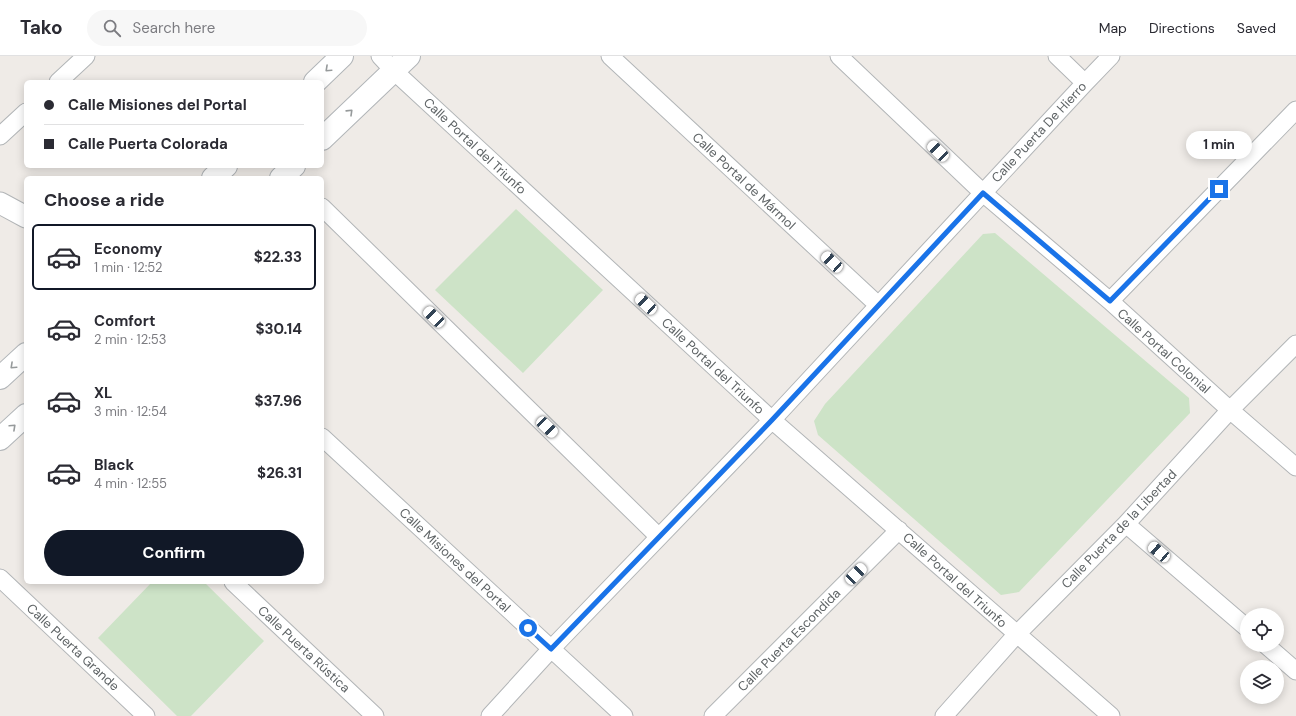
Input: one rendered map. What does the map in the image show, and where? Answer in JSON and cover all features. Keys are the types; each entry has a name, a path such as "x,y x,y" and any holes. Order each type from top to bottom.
{"main road":[{"path":"317,80 342,56"},
{"path":"324,137 387,63 409,56"},
{"path":"215,176 224,168"},
{"path":"0,378 24,356"},
{"path":"0,439 24,417"}],"street":[{"path":"60,80 86,56"},
{"name":"Calle Portal de Mármol","path":"610,56 878,305"},
{"name":"Calle Portal Colonial","path":"839,56 983,193 1110,301 1230,410 1296,467"},
{"path":"1058,56 1084,83"},
{"name":"Calle Puerta De Hierro","path":"490,716 551,649 772,420 1084,83 1111,56"},
{"name":"Calle Portal del Triunfo","path":"387,63 772,420 900,530 1016,635 1111,716"},
{"path":"1110,301 1296,110"},
{"path":"0,136 24,114"},
{"path":"0,203 24,215"},
{"path":"324,209 659,537"},
{"name":"Calle Puerta de la Libertad","path":"944,716 1016,635 1126,524 1230,410 1296,344"},
{"name":"Calle Misiones del Portal","path":"324,439 624,716"},
{"path":"1126,524 1240,622"},
{"name":"Calle Puerta Escondida","path":"713,716 900,530"},
{"name":"Calle Puerta Grande","path":"0,578 146,716"},
{"name":"Calle Puerta Rústica","path":"235,584 375,716"},
{"path":"1274,652 1296,671"}],"green space":[{"path":"516,209 603,290 523,373 435,290"},
{"path":"995,233 1189,398 1190,413 1019,592 1001,595 818,435 814,421 825,404 983,234"},
{"path":"150,584 206,584 264,641 191,716 177,716 98,638"}],"route":[{"path":"528,628 551,649 772,420 983,193 1110,301 1219,189"}]}
